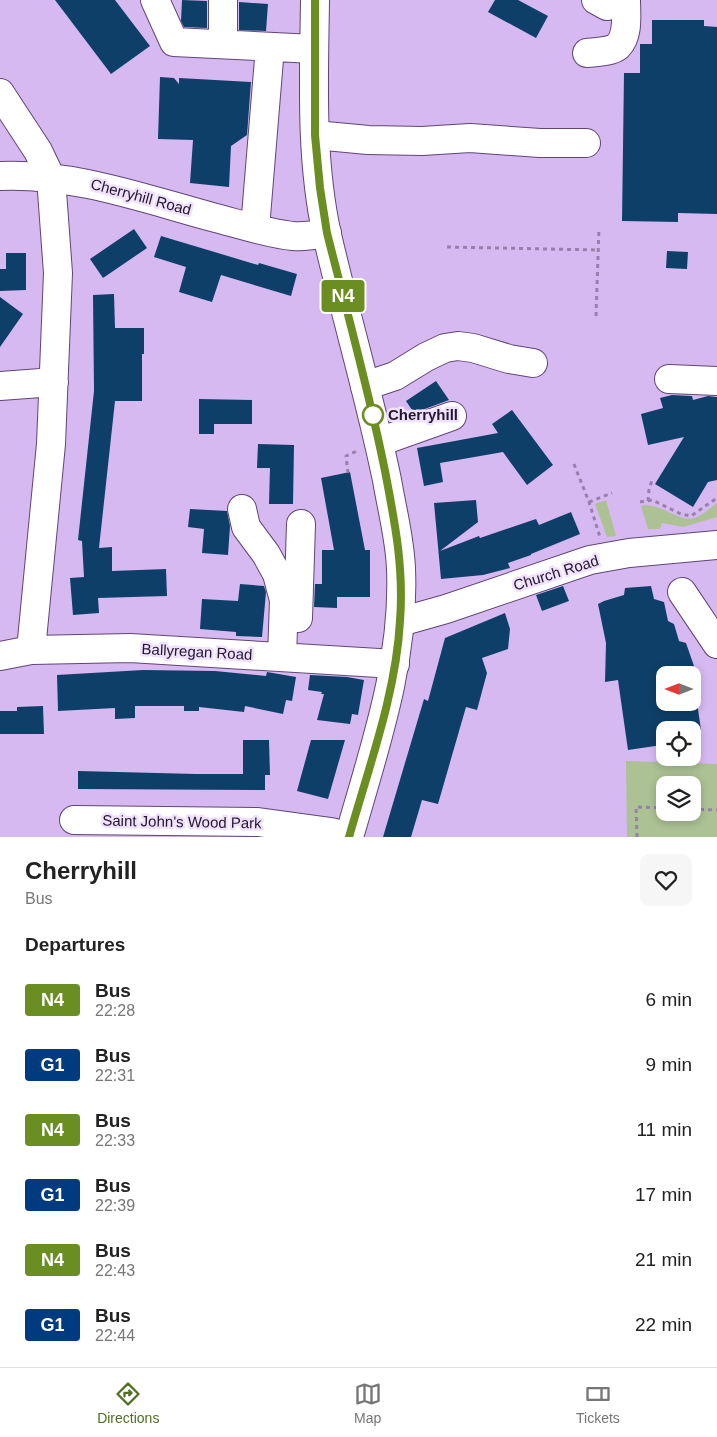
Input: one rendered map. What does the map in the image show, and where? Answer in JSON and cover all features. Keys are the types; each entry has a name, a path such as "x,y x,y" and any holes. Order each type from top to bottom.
{"main road":[{"path":"156,0 174,42 314,49"},
{"path":"223,0 223,44"},
{"path":"315,0 315,135 320,188 327,233 366,386 369,446 396,525 400,558 400,622 394,664 384,715 349,837"},
{"path":"587,53 617,47 624,35 610,2"},
{"path":"255,228 270,47"},
{"path":"0,93 38,151 51,178 58,273 50,444 31,650"},
{"path":"315,135 368,140 422,141 470,138 540,143 586,143"},
{"name":"Cherryhill Road","path":"0,176 24,175 89,183 255,228 292,236 327,233"},
{"path":"366,386 395,376 445,348 458,346 473,348 508,359 534,363"},
{"path":"669,379 717,381"},
{"path":"0,386 54,382"},
{"path":"369,446 452,416"},
{"path":"242,509 246,527 266,554 277,574 284,600 289,657"},
{"path":"289,657 301,524"},
{"name":"Church Road","path":"400,622 446,609 590,560 717,545"},
{"path":"682,592 717,644"},
{"name":"Ballyregan Road","path":"0,656 31,650 130,648 394,664"},
{"name":"Saint John's Wood Park","path":"74,820 258,822 331,832 349,837"}],"path":[{"path":"596,316 599,228"},
{"path":"447,247 598,250"},
{"path":"348,473 346,456 369,446"},
{"path":"574,464 602,543"},
{"path":"648,501 652,480"},
{"path":"589,502 612,492"},
{"path":"640,502 652,500 681,514 692,516 717,498"},
{"path":"637,837 636,807 656,808"},
{"path":"701,809 717,810"}],"green space":[{"path":"606,500 616,536 607,537 595,504"},
{"path":"717,503 717,517 683,527 662,523 660,529 648,529 641,506 655,506 688,519 700,516"},
{"path":"626,761 656,762 656,766 717,764 717,837 627,837"}],"building":[{"path":"55,0 115,0 150,46 111,74"},
{"path":"182,0 207,1 207,28 184,27 181,21"},
{"path":"495,0 518,0 548,16 536,38 488,12"},
{"path":"239,2 268,4 266,31 239,30"},
{"path":"652,20 704,20 704,26 717,27 717,214 678,213 678,222 622,221 624,73 640,73 640,44 652,44"},
{"path":"160,77 174,78 179,84 179,78 251,82 247,135 231,146 229,187 190,183 193,140 158,139"},
{"path":"134,229 147,248 103,278 90,259"},
{"path":"161,236 258,265 259,263 297,274 291,296 221,275 212,302 179,292 186,267 154,257"},
{"path":"667,251 688,252 687,269 666,268"},
{"path":"6,253 26,253 26,290 0,291 0,269 6,269"},
{"path":"114,294 115,328 144,328 142,401 115,401 99,548 112,547 112,571 166,569 167,596 98,598 99,613 73,615 70,578 84,577 82,541 78,540 94,391 93,295"},
{"path":"0,297 23,314 0,347"},
{"path":"436,381 449,400 414,413 406,401"},
{"path":"672,395 692,396 693,400 708,396 717,397 717,480 708,482 693,507 655,484 684,437 648,445 641,414 663,408 660,398"},
{"path":"199,399 252,400 252,424 214,424 214,434 199,434"},
{"path":"512,410 553,465 527,485 503,452 440,463 443,482 424,486 417,448 498,433 492,424"},
{"path":"258,444 294,445 293,504 269,504 270,468 257,468"},
{"path":"350,472 365,550 370,550 370,597 337,597 337,608 314,607 315,584 322,584 322,550 334,550 321,478"},
{"path":"476,500 478,522 440,551 479,536 480,538 536,519 539,525 571,512 580,534 508,563 510,568 483,575 441,579 434,503"},
{"path":"190,509 227,511 230,526 228,555 202,553 204,529 188,527"},
{"path":"240,584 264,586 266,592 262,637 236,636 236,632 200,629 202,599 238,601"},
{"path":"563,586 569,601 542,611 536,595"},
{"path":"651,586 654,599 664,602 668,621 674,624 679,641 686,643 694,666 656,666 656,711 698,711 700,721 656,721 656,746 628,750 618,680 605,682 606,643 598,604 624,595 625,588"},
{"path":"505,613 510,629 508,649 482,658 487,673 477,710 466,707 438,804 422,800 411,837 383,837 424,699 428,701 445,638"},
{"path":"143,670 215,671 266,676 267,672 296,677 292,701 286,700 283,714 245,706 244,712 199,707 199,711 184,711 184,706 135,706 135,718 115,719 115,708 58,711 57,675"},
{"path":"310,675 364,680 358,715 352,714 350,724 317,720 324,694 308,690"},
{"path":"43,706 44,734 0,734 0,711 17,711 17,707"},
{"path":"243,740 269,740 270,775 265,775 265,790 78,789 78,771 243,774"},
{"path":"311,740 345,740 328,799 297,791"}],"bus line":[{"name":"N4","path":"315,0 315,135 322,203 327,233 375,423 396,525 401,570 400,622 392,678 384,715 349,837"}],"place":[{"name":"Cherryhill","path":"373,415"}]}
